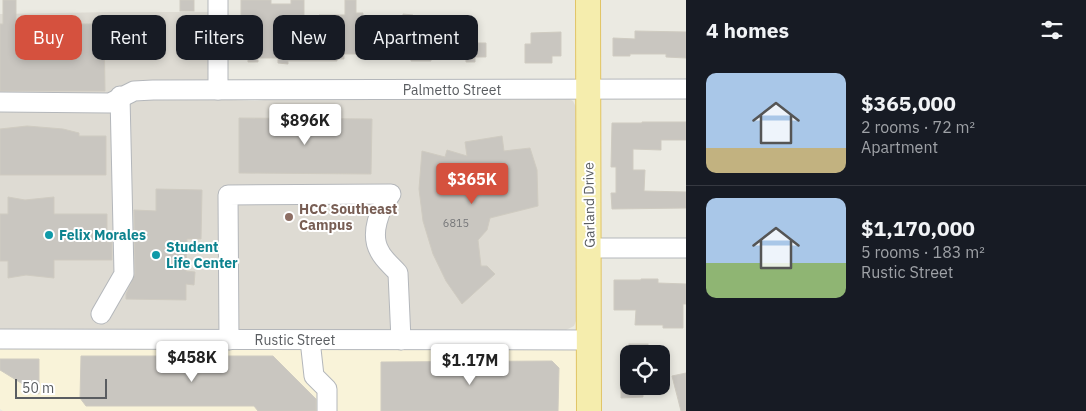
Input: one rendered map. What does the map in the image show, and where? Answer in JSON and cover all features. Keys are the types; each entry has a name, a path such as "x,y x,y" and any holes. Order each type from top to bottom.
{"main road":[{"name":"Garland Drive","path":"588,0 589,411"}],"street":[{"path":"218,0 218,90"},
{"name":"Palmetto Street","path":"0,102 110,103 120,96 134,91 686,89"},
{"path":"101,314 124,274 120,96"},
{"path":"229,340 228,195 391,194 383,203 376,227 376,240 379,252 398,273 400,340"},
{"path":"590,248 686,248"},
{"name":"Rustic Street","path":"0,339 590,340"},
{"path":"310,340 314,376 327,389 327,411"}],"shaded area":[{"name":"HCC Southeast Campus","path":"209,12 209,15 176,15 176,60 209,60 209,99 255,101 318,95 568,98 573,101 576,107 578,291 574,326 564,331 0,329 0,14"},
{"path":"0,347 570,347 578,354 577,411 3,411 0,409"}],"building":[{"path":"3,0 16,0 15,60 82,60 82,24 92,24 92,60 105,60 105,91 0,91 0,24 3,24"},
{"path":"180,0 194,0 194,11 180,11"},
{"path":"241,0 271,0 271,4 291,4 291,0 304,0 304,15 273,15 273,58 263,58 263,15 241,15"},
{"path":"345,0 356,0 356,13 363,13 363,15 355,15 355,54 345,54"},
{"path":"635,31 686,32 686,58 666,57 666,54 613,56 613,38 635,39"},
{"path":"561,32 561,56 552,56 552,63 525,63 525,44 531,44 531,33"},
{"path":"478,43 486,43 486,57 478,57"},
{"path":"248,60 258,60 258,62 248,62"},
{"path":"278,60 337,60 288,61 288,64 278,63"},
{"path":"411,60 431,60 431,61"},
{"path":"466,60 475,60 475,62 466,62"},
{"path":"239,118 372,119 371,174 239,173"},
{"path":"686,122 686,140 661,140 661,150 633,149 633,170 645,170 644,191 686,192 686,208 612,209 611,193 616,193 616,167 611,167 612,123"},
{"path":"27,126 63,129 79,133 79,136 106,136 106,175 0,175 0,129"},
{"path":"502,136 504,151 530,148 537,170 538,206 490,218 487,230 478,240 481,266 487,266 495,274 462,304 446,281 433,254 423,221 419,189 422,151 445,157 447,150 467,156 465,142"},
{"name":"Student Life Center","path":"156,189 202,190 201,239 187,239 186,271 195,272 194,285 186,284 186,300 126,299 126,294 135,274 134,210 156,211"},
{"name":"Felix Morales","path":"8,197 25,200 54,197 54,214 107,214 107,242 112,242 112,260 54,260 54,278 26,275 8,278 8,261 0,261 0,214 8,214"},
{"path":"658,279 658,283 686,284 686,304 683,304 683,328 663,328 663,325 635,325 636,310 614,310 614,280"},
{"path":"629,344 648,344 648,345"},
{"path":"81,356 273,356 316,399 316,411 258,411 254,406 86,406 80,398"},
{"path":"0,359 39,359 39,394 0,370"},
{"path":"552,361 559,368 558,411 381,411 381,362"},
{"path":"686,373 686,411 681,411 672,376"},
{"path":"621,395 643,395 643,397 621,398"}],"place":[{"name":"HCC Southeast Campus","path":"289,217"},
{"name":"Felix Morales","path":"49,235"},
{"name":"Student Life Center","path":"156,255"}]}
